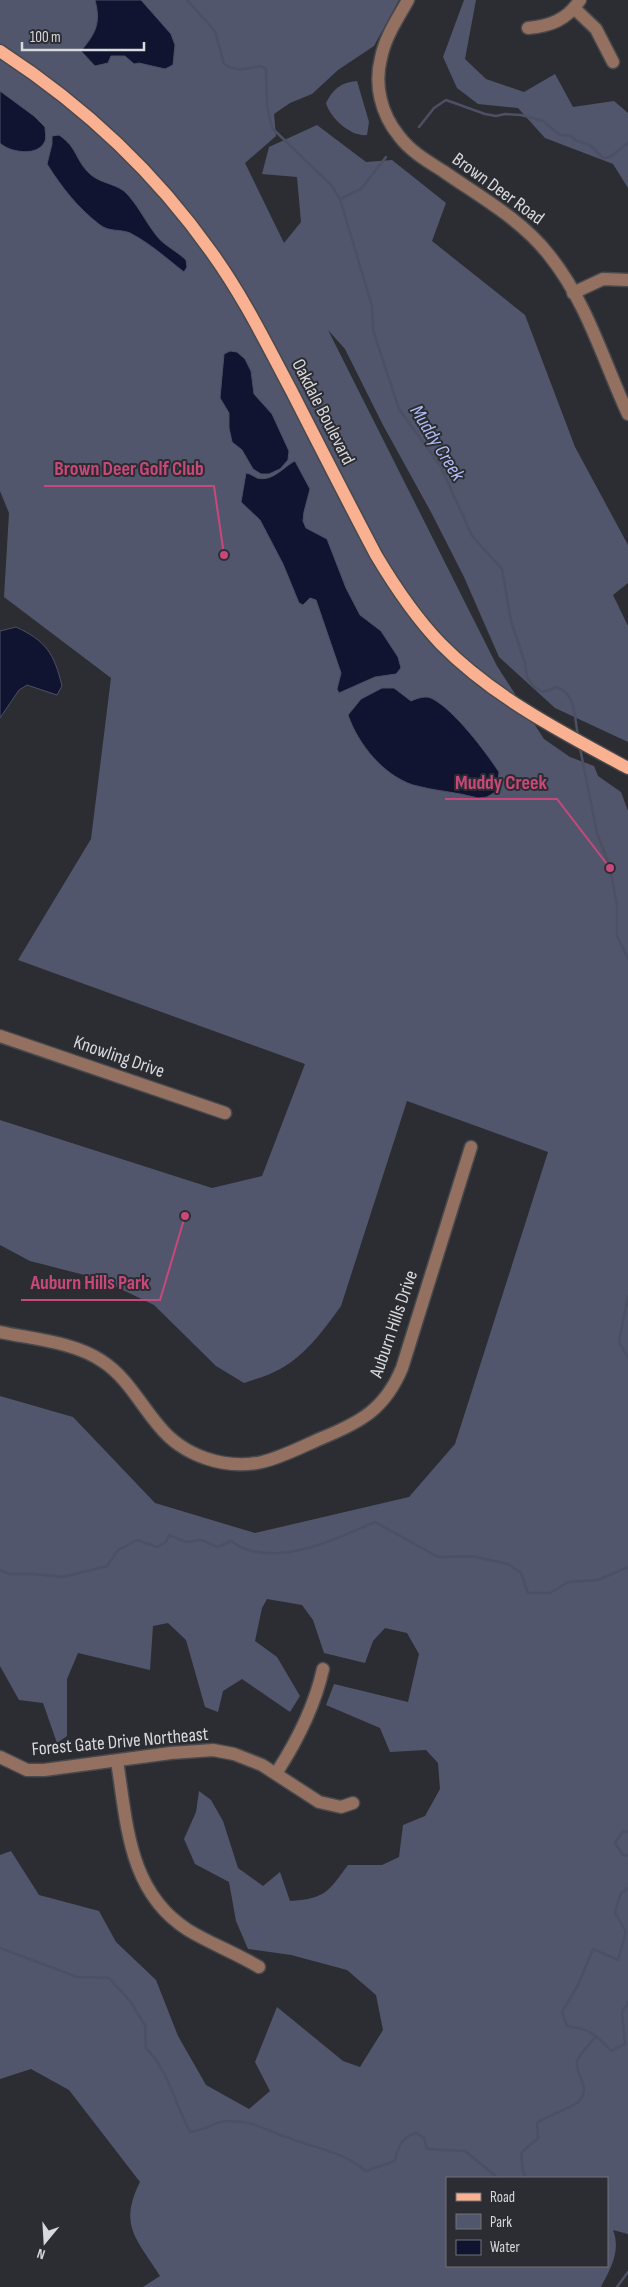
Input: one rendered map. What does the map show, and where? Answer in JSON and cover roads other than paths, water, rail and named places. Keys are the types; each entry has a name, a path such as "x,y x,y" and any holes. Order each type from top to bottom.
{"main road":[{"name":"Oakdale Boulevard","path":"0,51 60,93 98,125 150,177 183,214 222,267 252,316 376,555 408,606 441,644 472,672 499,692 552,725 628,768"}],"street":[{"name":"Brown Deer Road","path":"408,0 386,41 379,70 381,98 390,122 403,141 417,154 525,230 550,255 573,293 602,350 628,414"},
{"path":"528,28 559,21 577,4 596,29 613,62"},
{"path":"573,293 603,279 628,280"},
{"name":"Knowling Drive","path":"0,1036 225,1113"},
{"name":"Auburn Hills Drive","path":"0,1332 71,1347 100,1359 125,1380 160,1427 179,1444 197,1455 233,1464 251,1464 275,1458 360,1421 379,1406 393,1387 402,1368 471,1147"},
{"path":"276,1772 287,1757 311,1708 323,1669"},
{"name":"Forest Gate Drive Northeast","path":"0,1757 27,1770 44,1770 197,1750 213,1750 234,1754 276,1772 319,1802 342,1807 353,1803"},
{"path":"117,1761 128,1841 137,1866 150,1890 166,1910 187,1929 259,1967"}],"water":[{"path":"95,0 141,0 171,34 175,45 173,65 165,69 139,63 134,64 125,56 111,56 108,63 95,66 81,51 96,27 97,8"},
{"path":"0,91 34,116 45,127 45,140 40,147 29,152 22,152 10,149 0,143"},
{"path":"59,135 70,145 90,174 120,188 129,196 159,239 186,260 187,267 184,272 138,237 130,233 107,229 100,225 78,205 47,164 52,136"},
{"path":"230,351 237,352 245,359 251,371 254,394 272,414 289,451 288,460 280,469 269,474 261,474 253,469 242,450 232,442 229,428 229,413 220,398 224,354"},
{"path":"295,461 310,489 303,521 306,528 327,539 346,588 360,615 381,631 398,657 401,668 396,674 375,677 339,693 337,689 341,673 316,600 310,598 303,605 299,603 283,564 260,520 241,502 246,473 257,478 268,478"},
{"path":"16,627 35,637 47,649 56,665 62,686 57,695 27,685 19,690 0,718 0,631"},
{"path":"382,688 394,688 411,701 428,697 451,713 478,743 499,772 497,791 487,797 478,798 421,787 402,780 382,766 358,737 348,715 361,699"}],"waterway":[{"name":"Muddy Creek","path":"187,0 215,31 224,64 238,69 261,66 266,69 267,106 272,128 331,185 340,199 372,306 373,330 399,409 441,467 472,536 502,569 511,621 525,663 527,677 534,687 543,692 557,687 568,695 574,708 578,735"},
{"path":"419,127 434,108 446,100 485,114 496,116 505,114 521,115 543,121 560,135 571,136 575,140 590,145 603,158 610,157 628,143"},
{"path":"340,199 361,189 386,157"},
{"name":"Muddy Creek","path":"580,748 597,833 610,868 617,905 617,936 628,959"},
{"name":"Muddy Creek","path":"628,1296 619,1342 628,1358"},
{"path":"0,1570 9,1574 63,1577 107,1566 118,1550 137,1540 157,1547 166,1542 169,1535 186,1542 201,1540 218,1547 231,1541 241,1548 264,1553 297,1551 329,1541 375,1522 438,1557 471,1556 508,1564 521,1573 528,1593 550,1593 568,1582 598,1580 628,1567"},
{"name":"Muddy Creek","path":"628,1832 623,1831 615,1843 622,1854 628,1856"},
{"name":"Muddy Creek","path":"628,1888 621,1893 615,1912 626,1932 618,1960 593,1949 578,1985 562,2012 567,2026 592,2033 611,2051 625,2044 622,2012 628,2002"},
{"path":"0,1948 77,1977 109,1978 130,2001 145,2025 146,2048 166,2077 190,2132 201,2130 222,2121 243,2122 329,2151 348,2159 366,2171 395,2161 401,2144 416,2133 424,2138 427,2149 465,2151 497,2177"},
{"path":"526,2177 521,2153 538,2138 537,2123 576,2104 583,2096 583,2085 577,2061 596,2036"},
{"name":"Muddy Creek","path":"617,2287 628,2272"}],"place":[{"name":"Brown Deer Golf Club","path":"224,555"},
{"name":"Muddy Creek","path":"610,868"},
{"name":"Auburn Hills Park","path":"185,1216"}]}
